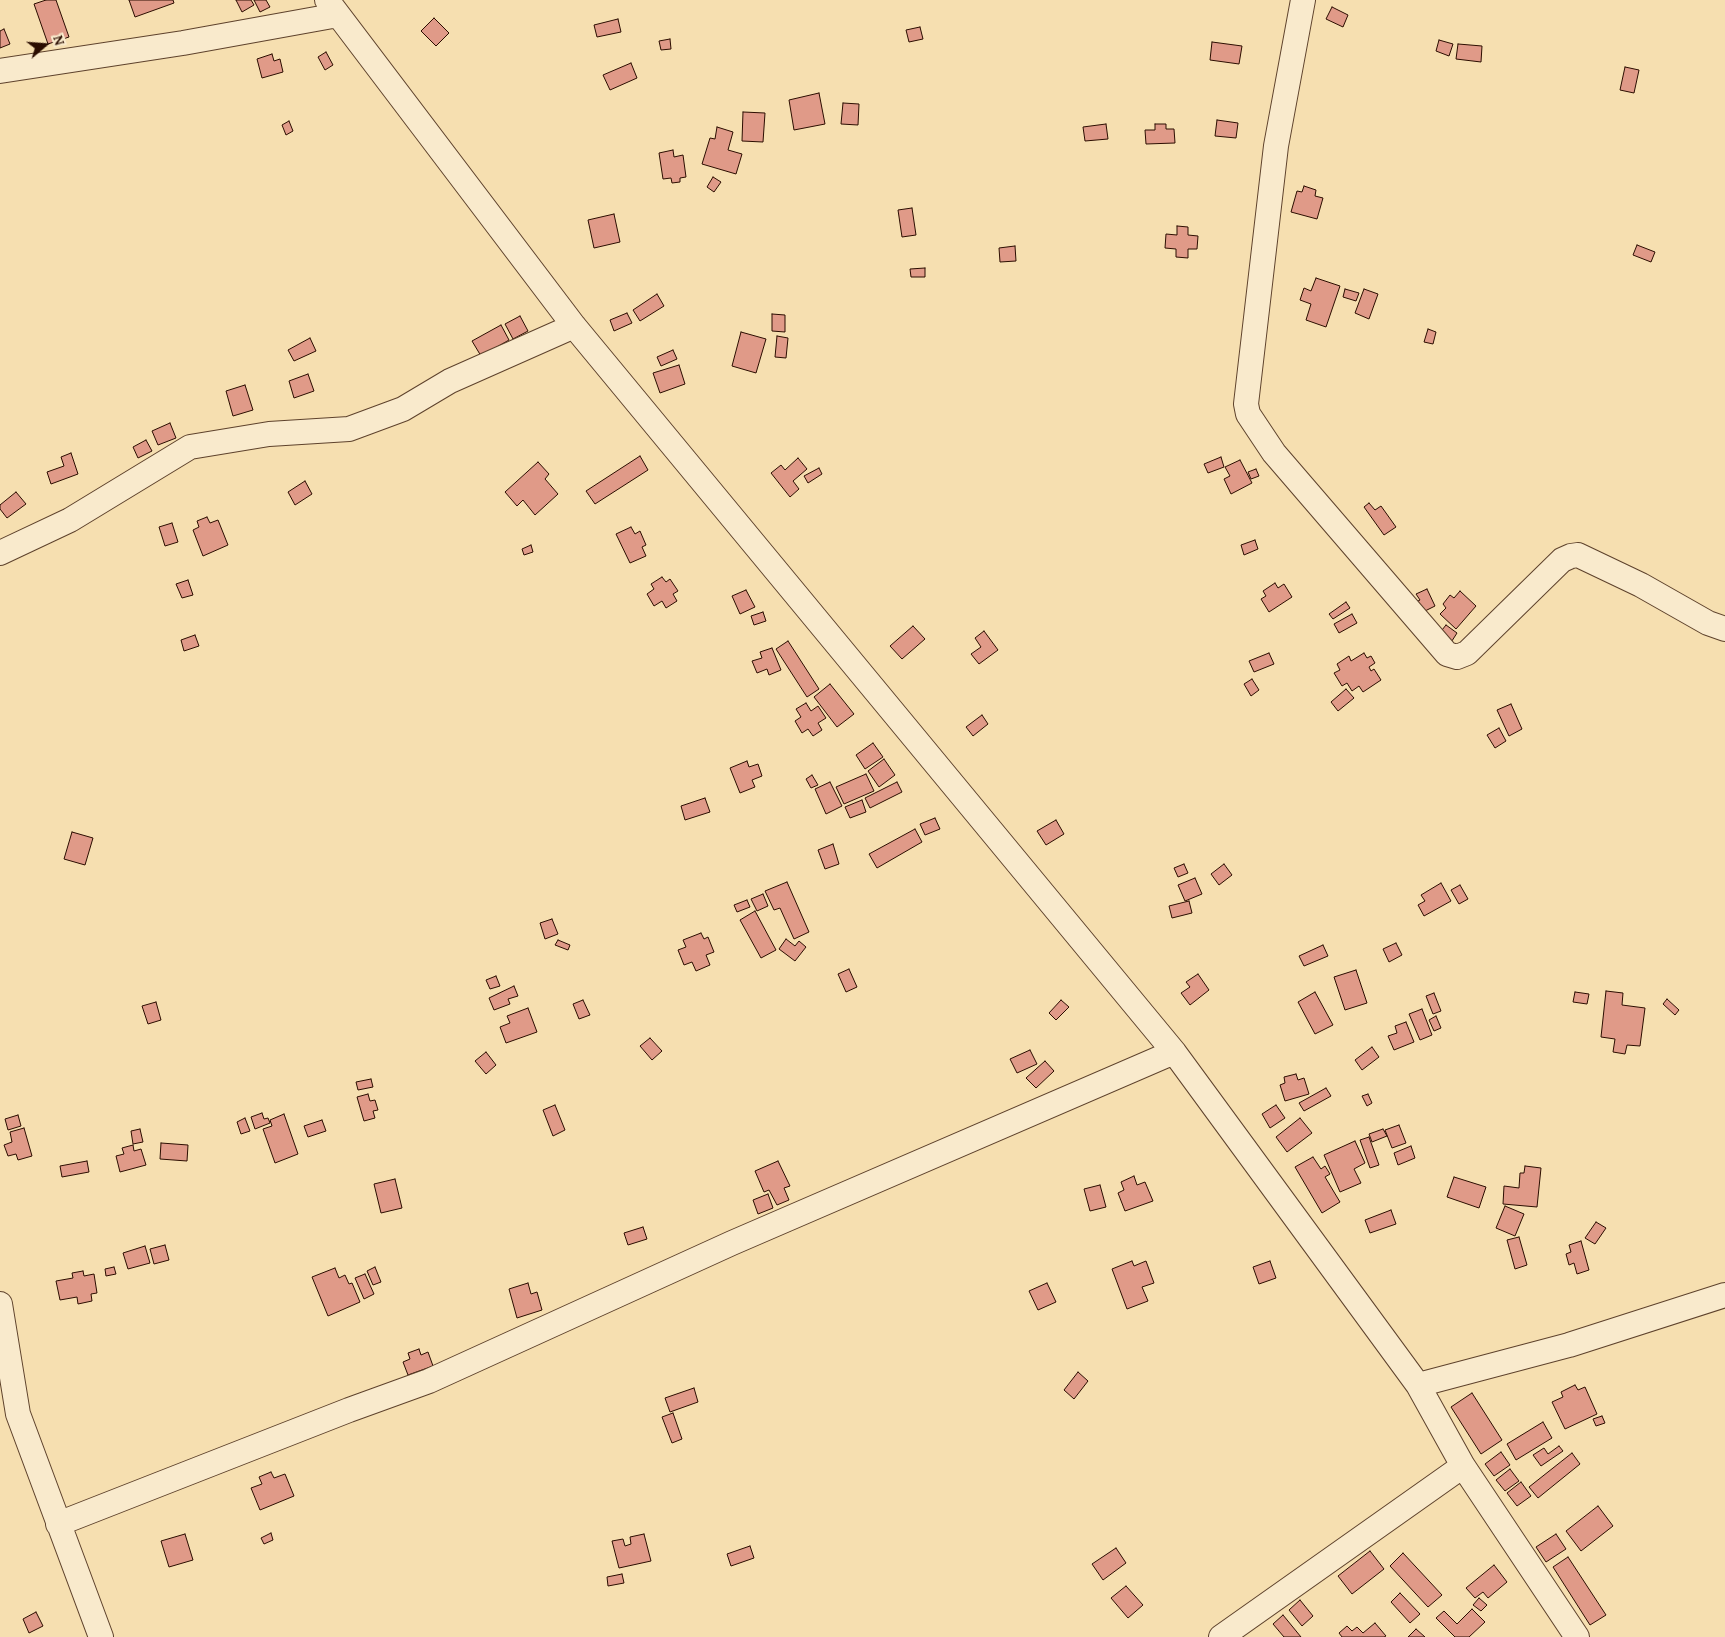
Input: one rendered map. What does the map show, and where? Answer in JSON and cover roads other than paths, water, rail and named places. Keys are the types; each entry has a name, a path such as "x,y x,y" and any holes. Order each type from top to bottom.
{"street":[{"path":"1303,0 1276,146 1246,404 1248,414 1280,460 1447,654 1457,657 1467,653 1562,560 1578,555 1641,585 1708,623 1725,629"},
{"path":"0,70 183,43 332,8 574,326 1174,1052 1418,1385 1463,1466 1577,1637"},
{"path":"0,553 70,520 190,447 269,434 349,429 402,409 450,382 574,326"},
{"path":"58,1524 349,1410 429,1381 732,1243 1174,1052"},
{"path":"1418,1385 1569,1345 1725,1295"},
{"path":"0,1304 18,1414 101,1637"},
{"path":"1221,1637 1463,1466"}]}
